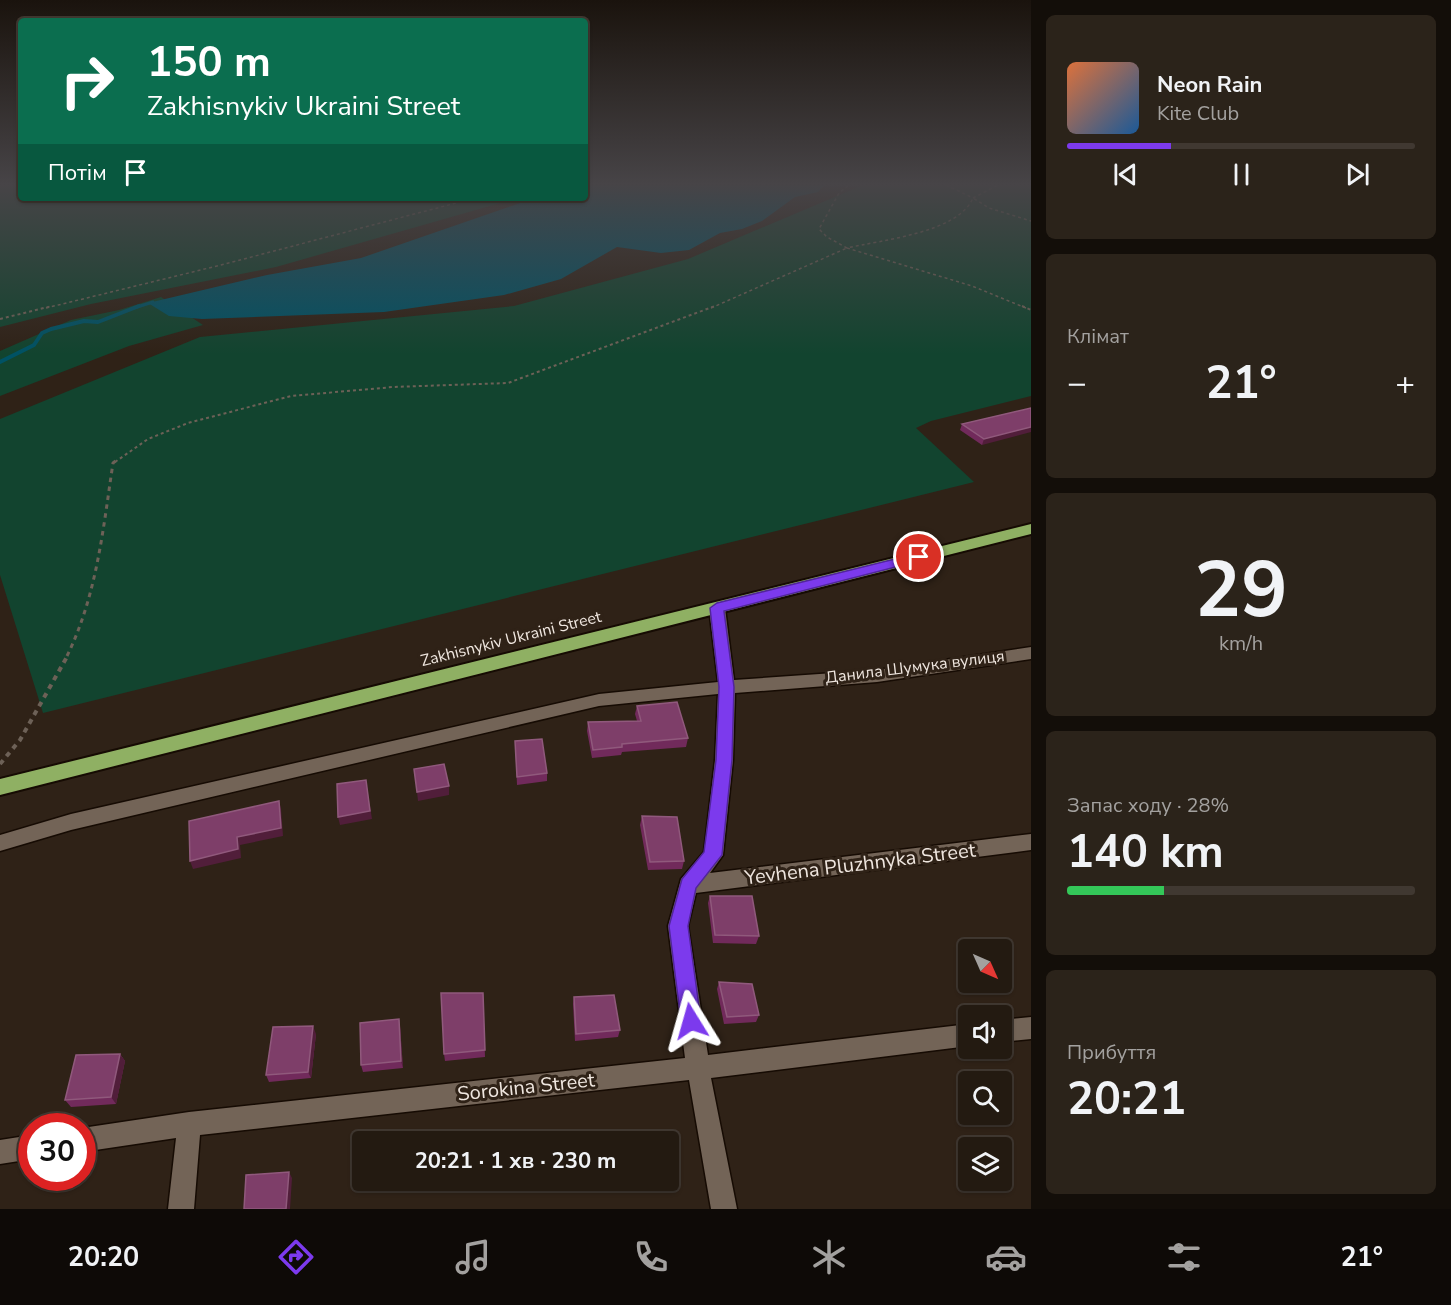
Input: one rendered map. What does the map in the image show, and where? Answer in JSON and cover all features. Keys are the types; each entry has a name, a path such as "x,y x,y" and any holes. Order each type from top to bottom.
{"highway":[{"name":"Zakhisnykiv Ukraini Street","path":"0,787 1031,529"}],"street":[{"path":"717,608 727,687 724,760 713,855 688,885 678,926 698,1068 724,1209"},
{"name":"Данила Шумука вулиця","path":"0,843 71,822 599,700 727,687 877,676 1031,653"},
{"name":"Yevhena Pluzhnyka Street","path":"688,885 1031,842"},
{"path":"1012,1030 1031,1028"},
{"name":"Sorokina Street","path":"96,1138 189,1124 698,1068 958,1036"},
{"path":"182,1209 189,1124"},
{"path":"0,1152 18,1149"}],"path":[{"path":"0,319 310,241"},
{"path":"835,241 847,248 972,286 1031,310"},
{"path":"0,764 20,740 68,654 87,611 98,563 113,463 148,439 188,423 291,396 393,387 508,383 721,304 847,248 873,241"}],"green space":[{"path":"0,241 366,241 276,267 91,304 0,327"},
{"path":"730,241 1031,241 1031,396 931,421 916,428 974,482 43,713 0,575 0,419 200,337 514,306 688,259"},
{"path":"161,297 203,325 129,346 0,396 0,351 71,320 119,310"}],"water":[{"path":"409,241 705,241 689,250 661,253 617,247 561,279 504,295 384,312 202,319 169,316 148,303 267,275 361,258"}],"building":[{"path":"1031,408 1031,427 984,439 962,424"},
{"path":"677,702 688,738 622,744 622,747 593,750 588,722 641,721 637,706"},
{"path":"542,739 547,773 517,777 515,741"},
{"path":"444,764 449,786 417,792 414,769"},
{"path":"366,780 370,811 338,817 337,784"},
{"path":"279,801 281,828 237,837 238,849 190,861 189,821"},
{"path":"642,816 677,817 684,861 650,862"},
{"path":"710,896 752,896 759,936 715,935"},
{"path":"719,982 752,984 759,1015 727,1017"},
{"path":"441,993 483,993 485,1050 444,1054"},
{"path":"614,995 620,1030 576,1034 574,997"},
{"path":"399,1019 401,1061 361,1065 360,1023"},
{"path":"313,1026 308,1072 266,1075 273,1027"},
{"path":"120,1054 111,1097 65,1100 76,1055"},
{"path":"289,1172 286,1209 244,1209 246,1175"}],"waterway":[{"path":"134,308 153,302"},
{"path":"0,362 34,345 42,333 51,329 84,321 98,322 139,306"}],"route":[{"path":"691,1021 678,926 688,885 713,855 724,760 727,687 717,608 919,557"}]}
